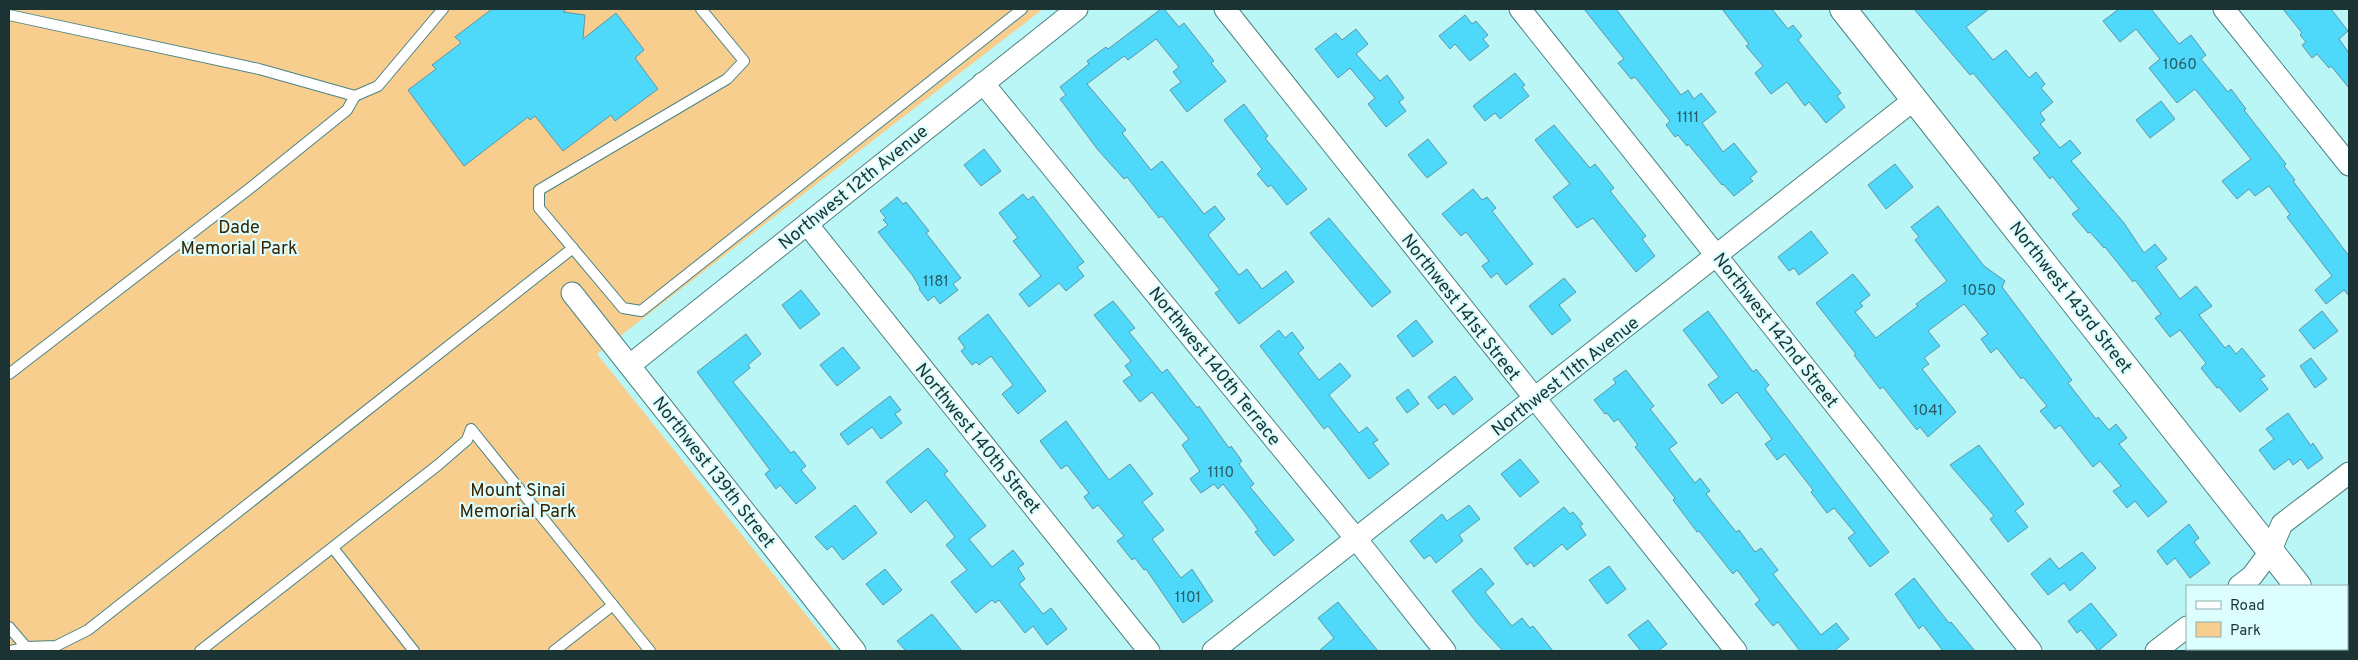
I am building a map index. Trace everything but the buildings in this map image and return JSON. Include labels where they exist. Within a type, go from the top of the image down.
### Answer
[{"type":"street","name":"Northwest 12th Avenue","points":[[630,365],[1077,9]]},
{"type":"street","name":"Northwest 141st Street","points":[[1225,9],[1736,651]]},
{"type":"street","name":"Northwest 142nd Street","points":[[1520,9],[2031,651]]},
{"type":"street","name":"Northwest 143rd Street","points":[[1843,9],[2297,585]]},
{"type":"street","points":[[2224,9],[2349,165]]},
{"type":"street","name":"Northwest 140th Terrace","points":[[983,83],[1357,540],[1445,651]]},
{"type":"street","name":"Northwest 11th Avenue","points":[[1213,651],[1357,540],[1915,99]]},
{"type":"street","name":"Northwest 140th Street","points":[[806,224],[1149,651]]},
{"type":"street","name":"Northwest 139th Street","points":[[572,293],[855,651]]},
{"type":"street","points":[[2240,585],[2252,576],[2270,552],[2282,524],[2349,473]]},
{"type":"street","points":[[2156,651],[2186,628]]},
{"type":"lane","points":[[9,374],[249,189],[347,110],[355,96],[378,86],[443,9]]},
{"type":"lane","points":[[701,9],[744,61],[728,79],[539,190],[539,208],[623,308],[640,311],[1022,9]]},
{"type":"lane","points":[[9,16],[259,69],[355,96]]},
{"type":"lane","points":[[10,651],[26,647],[56,646],[88,630],[573,248]]},
{"type":"lane","points":[[200,651],[333,548],[467,440],[471,429],[650,651]]},
{"type":"lane","points":[[333,548],[414,651]]},
{"type":"lane","points":[[554,651],[612,605]]},
{"type":"lane","points":[[9,627],[26,647]]},
{"type":"green space","name":"Dade Memorial Park","points":[[9,9],[1043,9],[597,354],[835,651],[9,651]]},
{"type":"park label","name":"Mount Sinai Memorial Park","points":[[518,500]]}]
